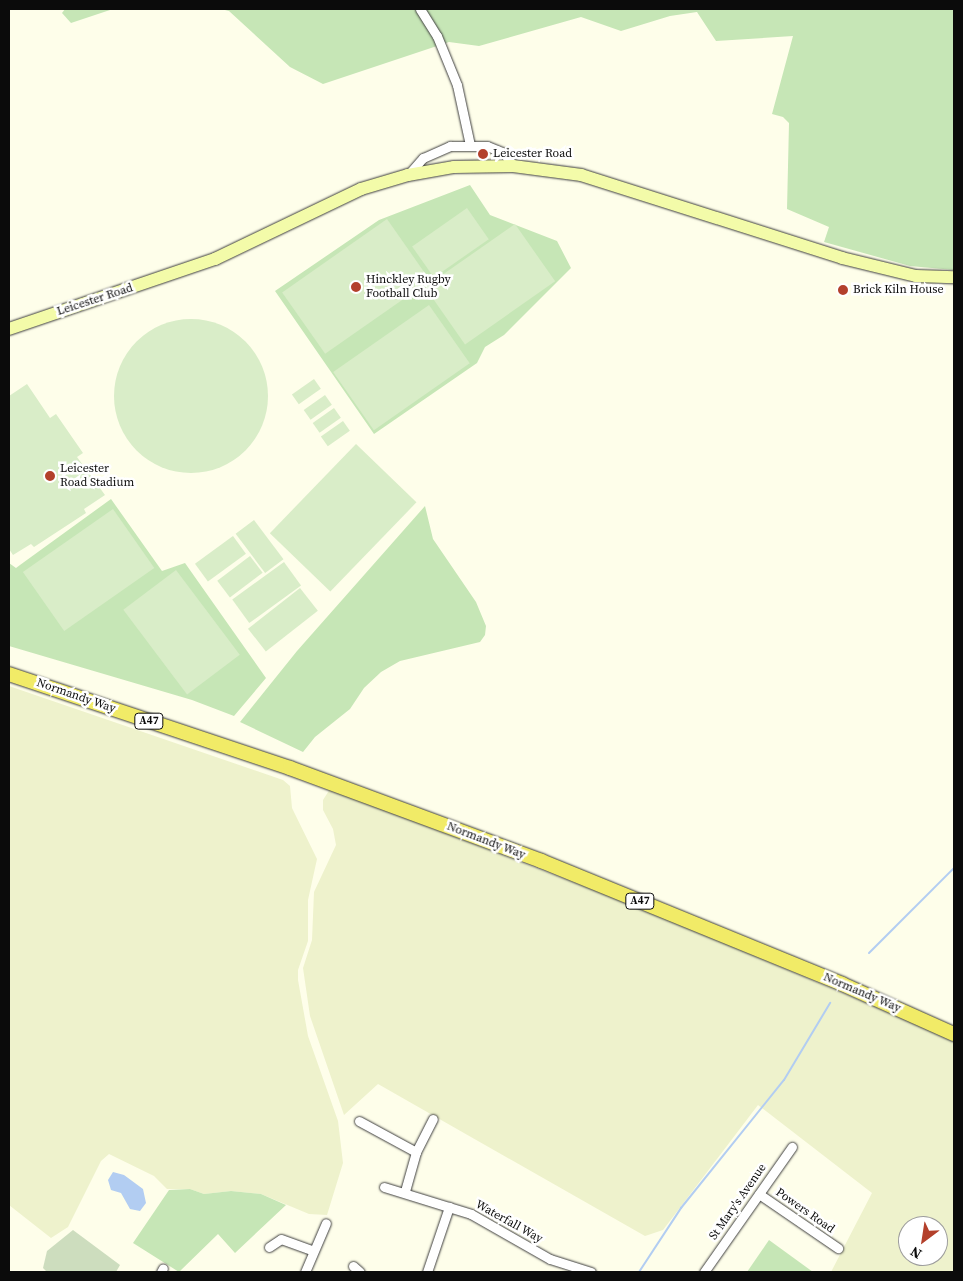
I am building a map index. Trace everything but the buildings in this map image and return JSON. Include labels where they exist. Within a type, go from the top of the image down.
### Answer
[{"type":"main road","name":"Leicester Road","points":[[9,329],[215,259],[361,189],[408,174],[454,167],[513,166],[581,175],[892,272],[954,277]]},
{"type":"main road","name":"Normandy Way","points":[[9,674],[290,768],[540,861],[833,980],[954,1034]]},
{"type":"street","points":[[420,9],[436,36],[457,85],[470,145]]},
{"type":"street","points":[[408,174],[423,158],[450,146],[487,146],[504,153],[513,166]]},
{"type":"street","points":[[405,1192],[416,1152],[434,1120]]},
{"type":"street","points":[[359,1121],[416,1152]]},
{"type":"street","name":"St Mary's Avenue","points":[[704,1272],[792,1147]]},
{"type":"street","name":"Waterfall Way","points":[[384,1187],[405,1192],[477,1217],[550,1259],[591,1272]]},
{"type":"street","name":"Powers Road","points":[[759,1194],[838,1248]]},
{"type":"street","points":[[427,1272],[449,1207]]},
{"type":"street","points":[[304,1272],[312,1250],[326,1223]]},
{"type":"street","points":[[269,1247],[280,1239],[312,1250]]},
{"type":"green space","points":[[65,9],[113,9],[71,23],[62,13]]},
{"type":"green space","points":[[221,9],[954,9],[954,270],[910,266],[824,242],[829,227],[787,209],[789,123],[783,117],[772,114],[793,36],[716,41],[697,12],[670,16],[621,31],[581,17],[479,46],[449,42],[323,84],[290,67],[229,11]]},
{"type":"green space","points":[[470,185],[490,215],[557,241],[571,268],[504,335],[485,347],[477,363],[374,434],[275,291],[379,220]]},
{"type":"green space","points":[[467,208],[489,239],[434,278],[412,246]]},
{"type":"green space","name":"Hinckley Rugby Football Club","points":[[387,219],[430,280],[325,354],[282,292]]},
{"type":"green space","points":[[515,224],[555,281],[465,344],[425,287]]},
{"type":"green space","points":[[429,305],[470,363],[374,430],[333,372]]},
{"type":"green space","points":[[191,319],[220,325],[234,332],[245,342],[255,353],[262,367],[268,396],[262,425],[255,439],[245,450],[234,460],[220,467],[191,473],[162,467],[148,460],[137,450],[127,439],[120,425],[114,396],[120,367],[127,353],[137,342],[148,332],[162,325]]},
{"type":"green space","points":[[314,379],[321,389],[299,404],[292,394]]},
{"type":"green space","name":"Leicester Road Stadium","points":[[27,384],[50,418],[56,414],[83,453],[77,457],[105,495],[84,509],[86,513],[34,547],[31,544],[13,555],[9,549],[9,396]]},
{"type":"green space","points":[[325,395],[332,405],[311,420],[304,410]]},
{"type":"green space","points":[[334,408],[341,418],[320,433],[313,423]]},
{"type":"green space","points":[[343,421],[350,431],[328,446],[321,436]]},
{"type":"green space","points":[[356,444],[416,502],[330,592],[270,533]]},
{"type":"green space","points":[[111,499],[162,571],[185,563],[266,678],[234,716],[192,700],[9,646],[9,563],[16,568]]},
{"type":"green space","points":[[425,506],[433,539],[476,602],[486,626],[485,635],[480,642],[400,661],[381,672],[364,688],[350,709],[315,737],[303,752],[240,722],[297,651]]},
{"type":"green space","points":[[113,509],[154,568],[64,631],[23,572]]},
{"type":"green space","points":[[254,520],[283,559],[265,573],[236,534]]},
{"type":"green space","points":[[233,536],[246,554],[208,581],[195,564]]},
{"type":"green space","points":[[250,556],[263,573],[230,597],[217,581]]},
{"type":"green space","points":[[284,562],[301,585],[249,623],[232,600]]},
{"type":"green space","points":[[176,570],[240,655],[187,694],[123,610]]},
{"type":"green space","points":[[300,588],[318,611],[266,651],[248,629]]},
{"type":"green space","points":[[9,686],[283,780],[290,786],[292,808],[317,859],[308,900],[308,941],[298,970],[298,980],[308,1036],[338,1121],[343,1163],[327,1215],[309,1214],[261,1194],[231,1191],[204,1194],[190,1189],[167,1189],[154,1176],[109,1154],[101,1161],[68,1227],[51,1238],[9,1205]]},
{"type":"green space","points":[[330,789],[643,909],[954,1040],[954,1272],[831,1272],[872,1193],[758,1105],[663,1230],[645,1236],[378,1084],[344,1115],[310,1016],[303,968],[312,940],[314,892],[336,845],[333,829],[323,810],[323,800]]},
{"type":"green space","points":[[190,1189],[204,1194],[231,1191],[261,1194],[286,1205],[235,1253],[218,1234],[179,1272],[133,1243],[169,1190]]},
{"type":"green space","points":[[73,1230],[120,1265],[116,1272],[47,1272],[43,1268],[47,1251]]},
{"type":"green space","points":[[769,1240],[813,1272],[747,1272]]},
{"type":"water","points":[[113,1172],[124,1175],[143,1189],[146,1203],[140,1211],[130,1209],[121,1193],[111,1190],[108,1180]]},
{"type":"waterway","points":[[869,953],[954,868]]},
{"type":"waterway","points":[[639,1272],[681,1208],[784,1080],[830,1003]]},
{"type":"place","name":"Leicester Road","points":[[483,154]]},
{"type":"place","name":"Hinckley Rugby Football Club","points":[[356,287]]},
{"type":"place","name":"Brick Kiln House","points":[[843,290]]},
{"type":"place","name":"Leicester Road Stadium","points":[[50,476]]}]
